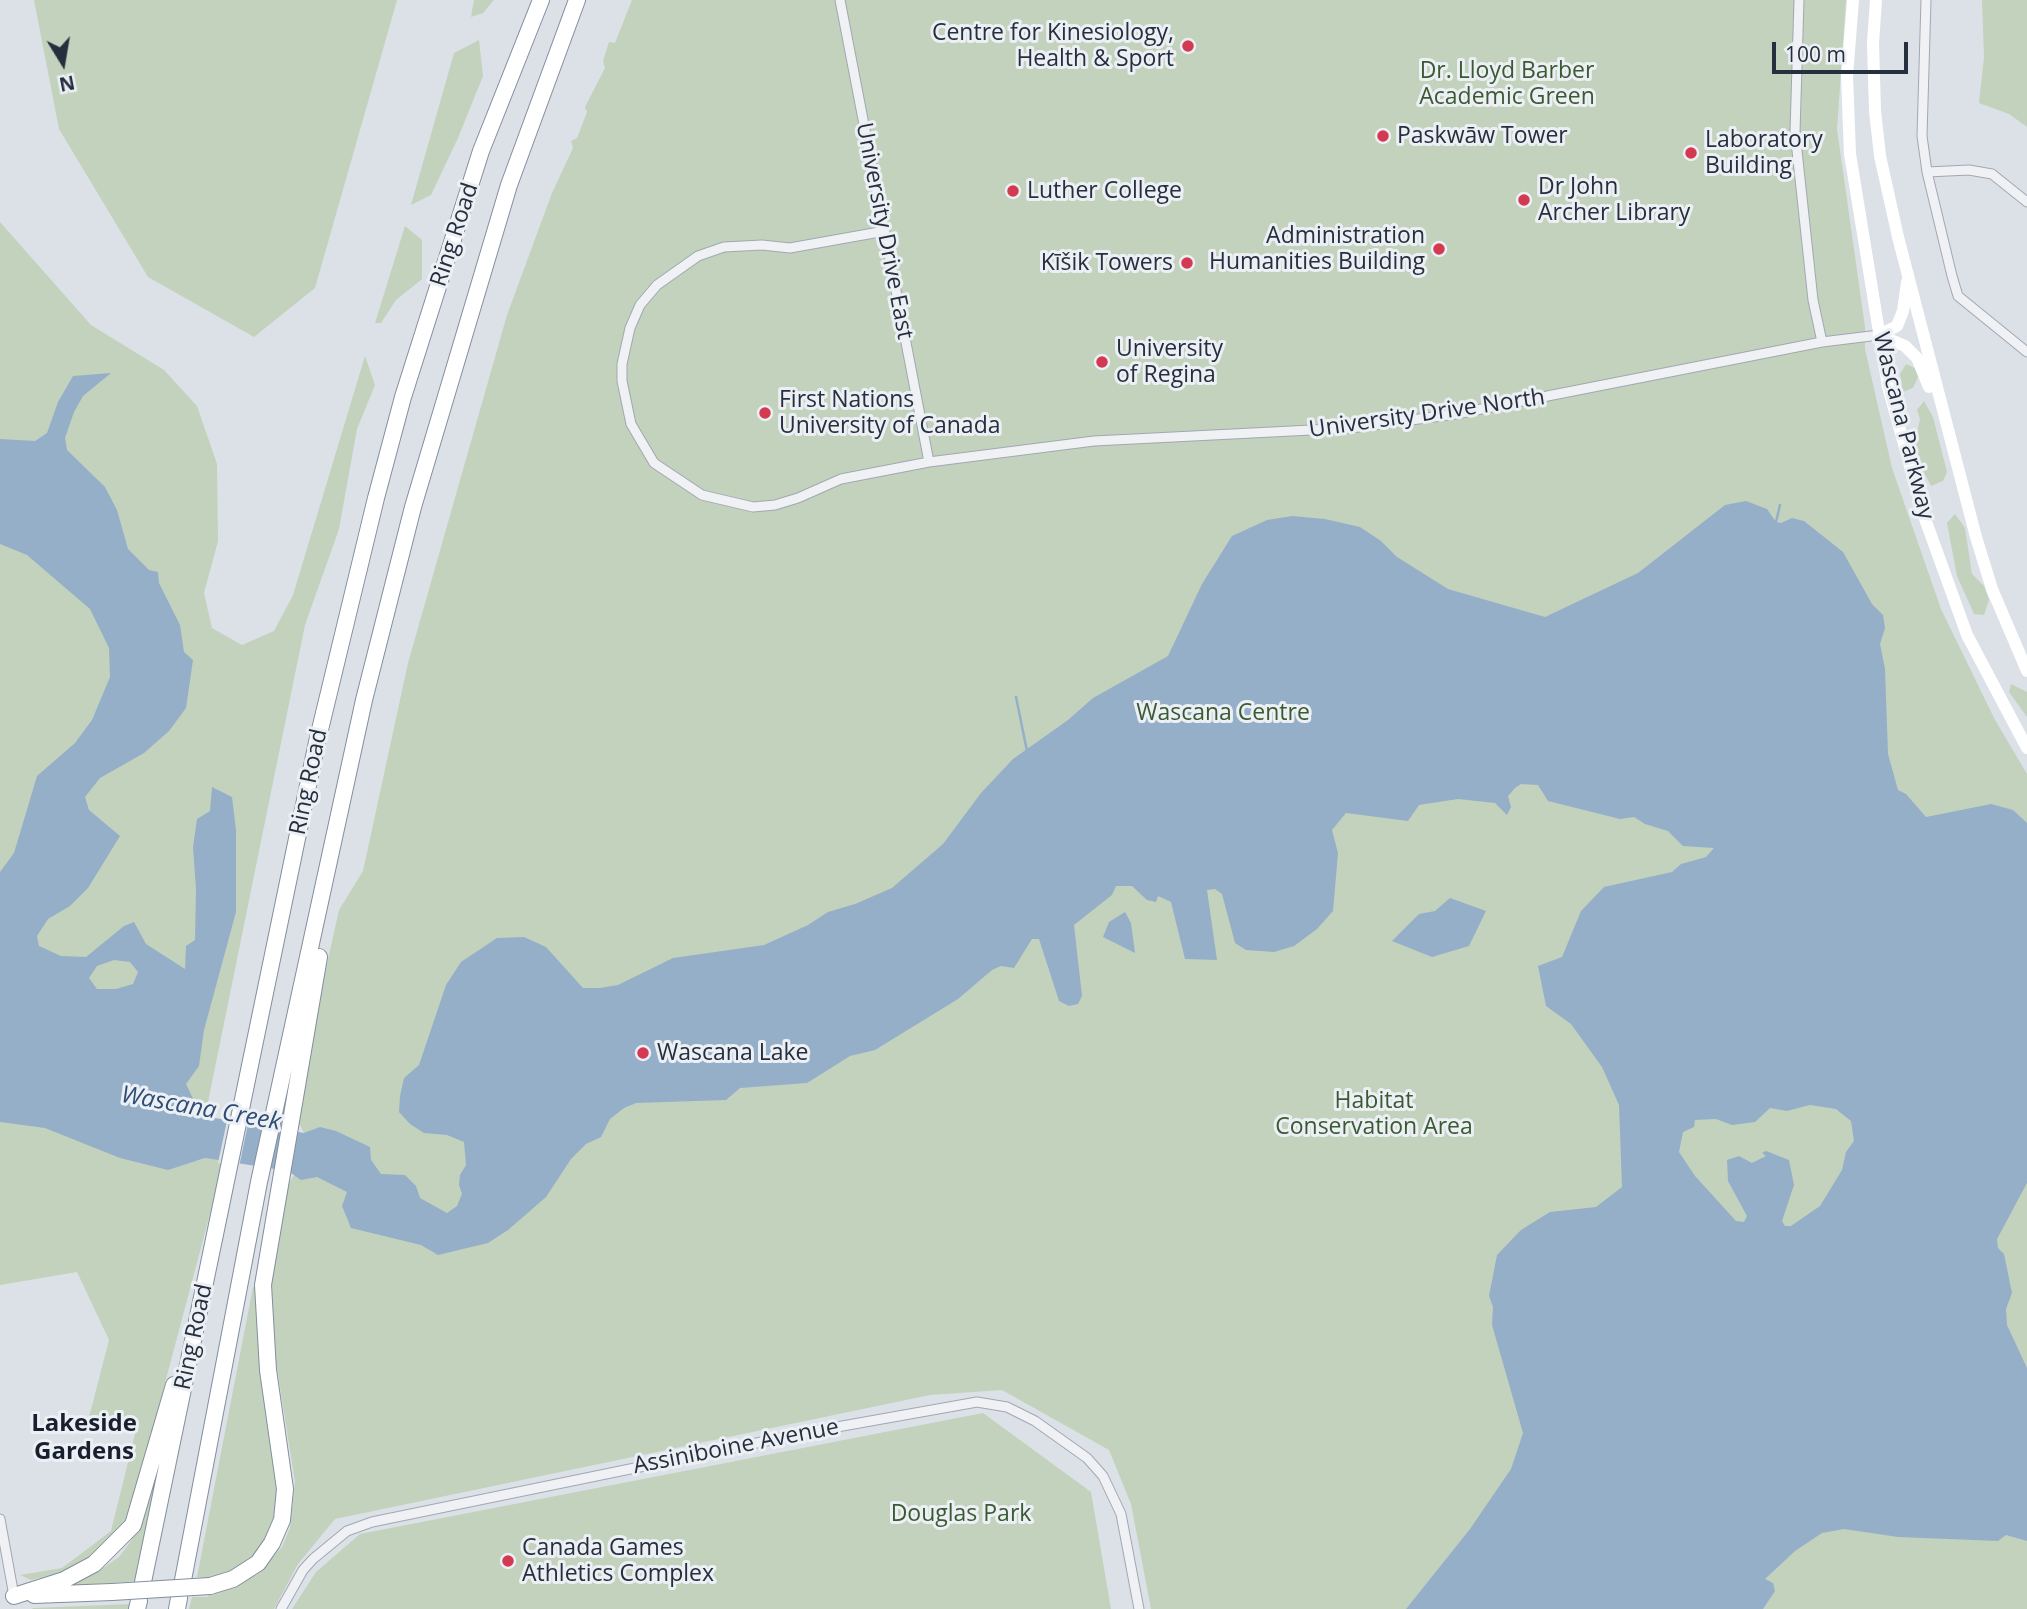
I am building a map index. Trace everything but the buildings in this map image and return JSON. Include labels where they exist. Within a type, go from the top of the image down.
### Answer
[{"type":"highway","name":"Ring Road","points":[[143,1582],[317,742],[379,485],[403,397],[481,151],[541,0]]},
{"type":"highway","name":"Ring Road","points":[[183,1580],[259,1182],[364,701],[413,507],[509,184],[577,0]]},
{"type":"highway","points":[[15,1596],[210,1586],[233,1579],[258,1563],[272,1543],[282,1520],[285,1489],[268,1370],[263,1305],[265,1258],[364,701]]},
{"type":"highway","points":[[15,1596],[64,1580],[94,1564],[133,1525],[209,1262]]},
{"type":"main road","name":"Wascana Parkway","points":[[1853,0],[1847,76],[1850,154],[1878,335],[1907,458],[1941,566],[1982,666],[2027,748]]},
{"type":"main road","name":"Wascana Parkway","points":[[1876,0],[1872,43],[1880,156],[1949,440],[1992,589],[2027,671]]},
{"type":"main road","points":[[1878,335],[1896,326],[1903,311],[1908,275]]},
{"type":"main road","points":[[1878,335],[1905,346],[1917,358],[1949,440]]},
{"type":"street","name":"University Drive East","points":[[839,0],[929,462]]},
{"type":"street","points":[[1799,0],[1795,132],[1813,300],[1822,342]]},
{"type":"street","points":[[1926,0],[1922,136],[1927,172],[1958,296],[2027,352]]},
{"type":"street","points":[[1927,172],[1969,170],[1992,174],[2027,202]]},
{"type":"street","name":"University Drive North","points":[[885,231],[790,248],[762,244],[724,247],[698,257],[673,272],[640,306],[630,328],[622,364],[626,407],[641,446],[654,463],[678,482],[702,495],[753,507],[798,498],[841,479],[929,462],[1094,441],[1351,428],[1456,414],[1822,342],[1878,335]]},
{"type":"street","name":"Assiniboine Avenue","points":[[281,1609],[303,1570],[313,1559],[347,1531],[372,1522],[820,1430],[977,1402],[1007,1407],[1035,1421],[1087,1458],[1103,1476],[1117,1500],[1139,1609]]},
{"type":"street","points":[[0,1519],[15,1596]]},
{"type":"green space","points":[[34,0],[397,0],[315,288],[254,337],[148,277],[59,129]]},
{"type":"green space","points":[[474,0],[494,0],[483,13],[471,17]]},
{"type":"green space","name":"Wascana Centre","points":[[632,0],[1846,0],[1837,129],[1865,327],[1865,349],[1892,468],[1941,609],[1994,718],[2027,774],[2027,1609],[1151,1609],[1131,1504],[1109,1450],[1002,1390],[930,1395],[335,1519],[298,1564],[274,1609],[189,1609],[192,1597],[208,1597],[209,1592],[234,1586],[258,1574],[282,1547],[290,1528],[295,1482],[276,1362],[269,1290],[284,1182],[289,1183],[294,1175],[304,1133],[300,1125],[294,1124],[339,910],[363,871],[408,663],[507,315],[552,193],[573,148],[571,141],[577,138],[587,112],[585,107],[605,68],[603,61],[609,42],[615,43]]},
{"type":"green space","points":[[1982,0],[2027,0],[2027,127],[2009,114],[1979,103],[1984,57]]},
{"type":"green space","points":[[479,40],[483,76],[458,138],[431,195],[411,205],[454,53]]},
{"type":"green space","points":[[0,222],[91,325],[164,370],[197,406],[217,464],[218,541],[204,593],[212,628],[242,645],[274,631],[293,595],[365,356],[375,385],[357,429],[339,529],[305,625],[196,1161],[205,1158],[224,1161],[148,1447],[127,1519],[115,1540],[95,1558],[69,1571],[31,1580],[20,1575],[62,1568],[111,1531],[136,1430],[88,1421],[109,1340],[77,1272],[0,1285]]},
{"type":"green space","points":[[405,226],[422,240],[422,279],[396,300],[381,323],[375,323]]},
{"type":"green space","points":[[1906,364],[1915,368],[1919,375],[1913,388],[1903,392],[1900,374]]},
{"type":"green space","points":[[1924,401],[1933,417],[1947,472],[1943,481],[1931,486],[1913,452],[1920,419],[1917,410]]},
{"type":"green space","points":[[1955,514],[1965,528],[1972,574],[1984,586],[1989,600],[1984,615],[1974,614],[1957,576],[1947,523]]},
{"type":"green space","points":[[2011,684],[2027,692],[2027,717],[2009,692]]},
{"type":"green space","points":[[253,1287],[261,1289],[281,1498],[268,1543],[241,1569],[214,1578],[197,1577]]},
{"type":"green space","points":[[171,1409],[137,1581],[60,1587],[100,1570],[119,1557],[131,1541],[141,1518]]},
{"type":"green space","name":"Douglas Park","points":[[983,1413],[1091,1492],[1111,1609],[292,1609],[316,1572],[360,1534]]},
{"type":"green space","points":[[131,1604],[130,1609],[32,1609],[33,1608]]},
{"type":"water","name":"Wascana Lake","points":[[111,373],[83,396],[65,438],[67,450],[105,487],[117,510],[128,549],[149,570],[158,572],[159,583],[180,625],[184,652],[193,660],[186,708],[169,731],[144,753],[100,778],[85,797],[89,810],[120,836],[88,888],[70,906],[48,919],[37,936],[39,946],[61,956],[86,957],[124,926],[134,922],[146,944],[185,969],[186,946],[195,940],[193,847],[197,819],[210,811],[212,787],[232,797],[236,830],[236,912],[204,1030],[199,1066],[186,1084],[196,1105],[215,1118],[304,1133],[320,1127],[336,1131],[370,1147],[371,1160],[381,1174],[405,1175],[416,1186],[420,1198],[447,1213],[457,1206],[462,1194],[459,1185],[460,1175],[466,1165],[464,1142],[447,1135],[424,1133],[410,1124],[399,1112],[404,1078],[419,1065],[446,985],[461,962],[497,938],[524,937],[546,947],[583,988],[618,985],[673,958],[764,945],[808,925],[828,912],[892,888],[943,844],[981,793],[1013,759],[1068,720],[1093,698],[1168,656],[1202,584],[1232,536],[1267,520],[1292,516],[1325,519],[1360,527],[1381,541],[1397,557],[1448,589],[1545,617],[1638,573],[1725,505],[1746,501],[1767,509],[1776,522],[1781,523],[1792,518],[1804,521],[1843,552],[1872,604],[1883,615],[1885,628],[1880,644],[1885,669],[1888,754],[1898,790],[1906,794],[1926,817],[1991,804],[2013,810],[2027,823],[2027,1183],[1997,1239],[1998,1248],[2004,1254],[2012,1293],[2006,1309],[2007,1325],[2027,1368],[2027,1541],[2006,1535],[1998,1541],[1898,1537],[1844,1529],[1822,1533],[1795,1551],[1765,1579],[1773,1583],[1775,1591],[1763,1609],[1406,1609],[1470,1529],[1511,1469],[1523,1433],[1492,1325],[1493,1307],[1489,1296],[1497,1255],[1521,1230],[1550,1212],[1596,1207],[1622,1187],[1619,1105],[1602,1067],[1571,1024],[1546,1006],[1538,966],[1562,957],[1581,911],[1604,887],[1672,872],[1681,864],[1706,857],[1714,848],[1683,846],[1668,831],[1645,824],[1634,817],[1620,819],[1548,801],[1538,785],[1521,784],[1515,788],[1508,796],[1511,807],[1507,815],[1495,803],[1458,799],[1419,805],[1408,821],[1346,813],[1332,830],[1338,853],[1333,911],[1317,929],[1294,946],[1274,952],[1246,950],[1235,943],[1222,894],[1215,889],[1207,890],[1217,960],[1185,959],[1171,902],[1158,896],[1156,902],[1147,900],[1132,886],[1116,886],[1112,895],[1074,925],[1082,996],[1078,1004],[1069,1006],[1059,1001],[1039,939],[1032,939],[1014,968],[1001,966],[992,970],[958,999],[875,1050],[850,1056],[807,1083],[740,1088],[726,1100],[636,1103],[624,1108],[610,1119],[601,1137],[586,1144],[571,1159],[546,1197],[508,1230],[488,1243],[438,1255],[421,1245],[351,1228],[342,1206],[347,1192],[317,1177],[301,1180],[288,1171],[205,1158],[168,1170],[120,1158],[45,1128],[0,1122],[0,872],[14,853],[37,776],[75,743],[92,720],[110,677],[109,648],[90,609],[27,555],[0,544],[0,439],[35,441],[47,433],[58,402],[73,376]],"holes":[[[114,960],[130,962],[138,972],[133,984],[116,989],[97,989],[89,978],[97,966]],[[1810,1105],[1836,1109],[1851,1121],[1854,1141],[1846,1152],[1842,1170],[1820,1206],[1791,1226],[1785,1226],[1782,1221],[1794,1185],[1789,1160],[1766,1151],[1762,1153],[1766,1156],[1752,1163],[1739,1156],[1727,1160],[1728,1181],[1747,1216],[1744,1222],[1736,1221],[1695,1176],[1679,1152],[1683,1132],[1694,1127],[1695,1120],[1716,1119],[1732,1125],[1755,1122],[1770,1108],[1787,1111]]]},
{"type":"water","points":[[1450,898],[1486,911],[1469,946],[1432,957],[1392,941],[1419,914],[1435,911]]},
{"type":"water","points":[[1125,912],[1131,923],[1135,953],[1103,937],[1109,922]]},
{"type":"pier","points":[[228,1116],[249,1119],[239,1167],[218,1163]]},
{"type":"waterway","points":[[1776,522],[1780,505]]},
{"type":"waterway","points":[[1016,697],[1027,751]]},
{"type":"place","name":"Centre for Kinesiology, Health & Sport","points":[[1188,46]]},
{"type":"place","name":"Paskwāw Tower","points":[[1383,136]]},
{"type":"place","name":"Laboratory Building","points":[[1691,153]]},
{"type":"place","name":"Luther College","points":[[1013,191]]},
{"type":"place","name":"Dr John Archer Library","points":[[1524,200]]},
{"type":"place","name":"Administration Humanities Building","points":[[1439,249]]},
{"type":"place","name":"Kīšik Towers","points":[[1187,263]]},
{"type":"place","name":"University of Regina","points":[[1102,362]]},
{"type":"place","name":"First Nations University of Canada","points":[[765,413]]},
{"type":"place","name":"Wascana Lake","points":[[643,1053]]},
{"type":"place","name":"Canada Games Athletics Complex","points":[[508,1561]]},
{"type":"district","name":"Lakeside Gardens","points":[[84,1438]]},
{"type":"park label","name":"Dr. Lloyd Barber Academic Green","points":[[1507,84]]},
{"type":"park label","name":"Habitat Conservation Area","points":[[1374,1114]]},
{"type":"water label","name":"Wascana Creek","points":[[201,1109]]}]
